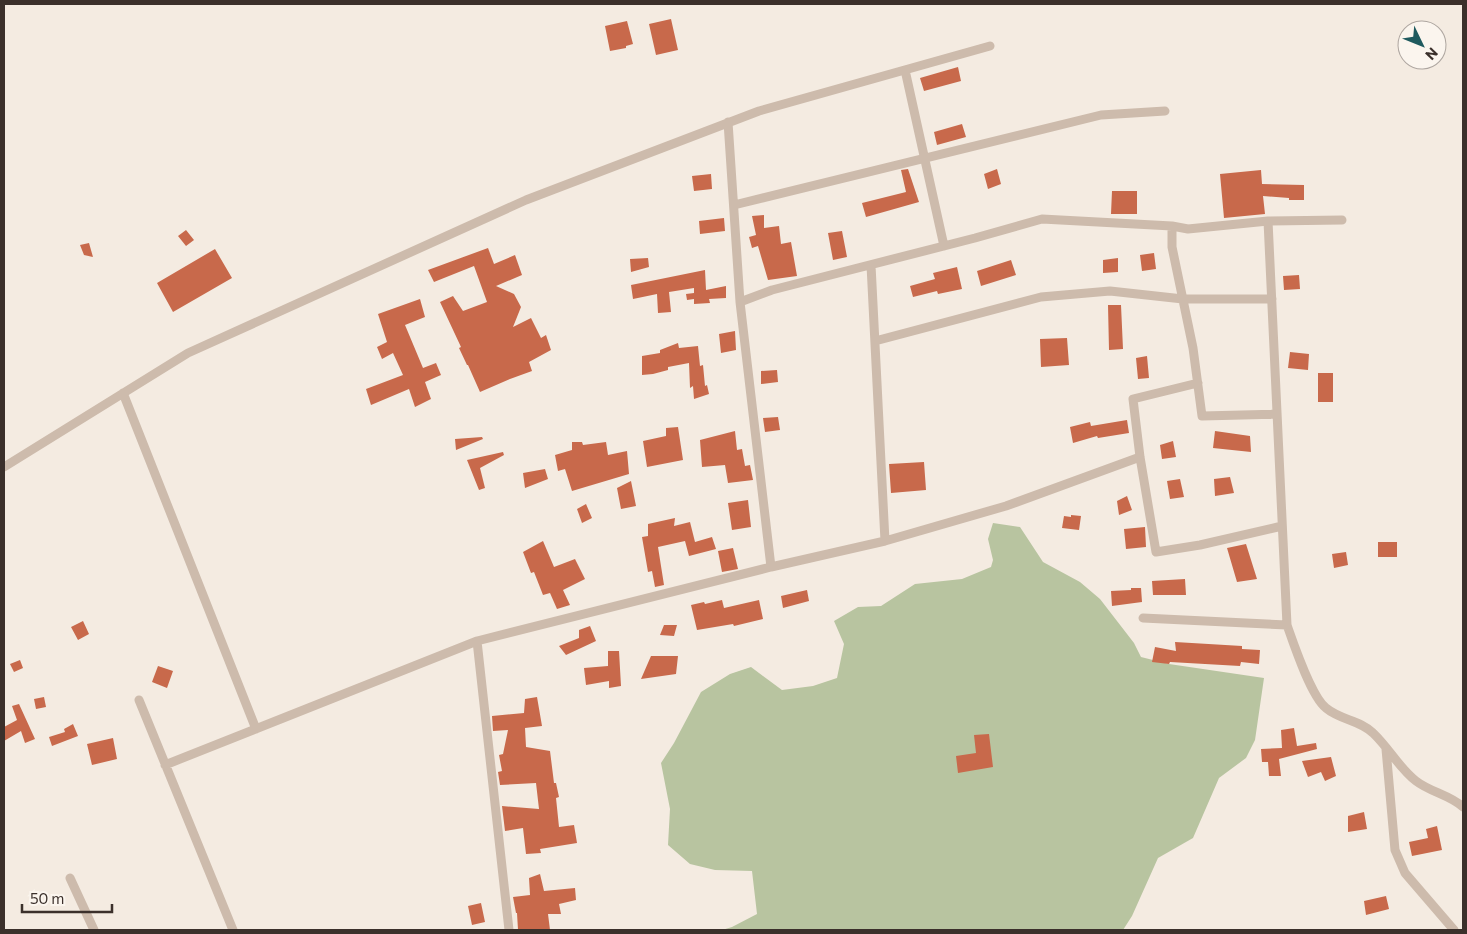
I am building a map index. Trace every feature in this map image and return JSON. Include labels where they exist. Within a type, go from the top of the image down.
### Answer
[{"type":"street","points":[[4,467],[188,353],[526,200],[759,110],[990,46]]},
{"type":"street","points":[[905,70],[944,246]]},
{"type":"street","points":[[734,205],[1101,115],[1165,111]]},
{"type":"street","points":[[728,122],[740,302],[771,567]]},
{"type":"street","points":[[740,302],[772,290],[1042,219],[1172,226],[1188,229],[1268,221],[1342,220]]},
{"type":"street","points":[[1268,221],[1287,625],[1306,676],[1325,708],[1334,714],[1360,724],[1373,733],[1405,772],[1418,783],[1463,807]]},
{"type":"street","points":[[1172,226],[1172,247],[1193,348],[1202,416],[1277,414]]},
{"type":"street","points":[[871,265],[885,541]]},
{"type":"street","points":[[874,341],[1041,297],[1110,291],[1183,299],[1272,299]]},
{"type":"street","points":[[1198,383],[1133,400],[1156,552],[1200,545],[1282,526]]},
{"type":"street","points":[[123,394],[256,729]]},
{"type":"street","points":[[165,765],[477,641],[771,567],[885,541],[1006,506],[1140,456]]},
{"type":"street","points":[[1143,618],[1287,625]]},
{"type":"street","points":[[477,641],[509,930]]},
{"type":"street","points":[[139,700],[233,930]]},
{"type":"street","points":[[1386,747],[1395,850],[1405,873],[1454,930]]},
{"type":"street","points":[[1446,797],[1463,798]]},
{"type":"street","points":[[70,878],[94,930]]},
{"type":"green space","points":[[993,523],[1020,527],[1043,562],[1080,582],[1100,599],[1134,643],[1141,657],[1169,664],[1264,678],[1255,740],[1246,758],[1219,778],[1193,838],[1158,858],[1132,916],[1123,930],[722,930],[757,914],[752,871],[715,870],[690,864],[668,845],[670,809],[661,763],[674,743],[701,692],[730,674],[751,667],[782,690],[813,686],[837,678],[844,644],[834,621],[858,607],[881,606],[915,584],[962,579],[991,567],[993,560],[988,539]]},
{"type":"building","points":[[671,19],[678,50],[656,55],[649,24]]},
{"type":"building","points":[[627,21],[633,44],[626,46],[626,48],[610,51],[605,26]]},
{"type":"building","points":[[958,67],[961,81],[924,91],[920,78]]},
{"type":"building","points":[[962,124],[966,137],[937,145],[934,132]]},
{"type":"building","points":[[908,169],[919,202],[866,217],[862,203],[906,192],[901,170]]},
{"type":"building","points":[[997,169],[1001,184],[988,189],[984,174]]},
{"type":"building","points":[[1261,170],[1262,184],[1304,185],[1304,200],[1263,196],[1265,214],[1224,218],[1220,174]]},
{"type":"building","points":[[711,174],[712,189],[694,191],[692,176]]},
{"type":"building","points":[[1112,191],[1137,191],[1137,214],[1111,214]]},
{"type":"building","points":[[764,215],[764,228],[779,226],[781,244],[791,242],[797,276],[768,280],[758,246],[752,248],[749,237],[756,235],[752,216]]},
{"type":"building","points":[[724,218],[725,231],[700,234],[699,221]]},
{"type":"building","points":[[186,230],[194,240],[186,246],[178,236]]},
{"type":"building","points":[[842,231],[847,257],[833,260],[828,233]]},
{"type":"building","points":[[89,243],[93,257],[84,255],[80,245]]},
{"type":"building","points":[[488,248],[494,264],[515,255],[522,275],[496,286],[514,294],[521,307],[513,327],[531,318],[541,338],[546,335],[551,350],[529,362],[532,371],[480,392],[440,302],[453,296],[463,311],[487,302],[474,266],[434,282],[428,270]]},
{"type":"building","points":[[215,249],[232,278],[173,312],[157,283]]},
{"type":"building","points":[[1154,253],[1156,269],[1142,271],[1140,255]]},
{"type":"building","points":[[648,258],[649,267],[631,272],[630,259]]},
{"type":"building","points":[[1118,258],[1118,272],[1103,273],[1103,260]]},
{"type":"building","points":[[1011,260],[1016,275],[981,286],[977,271]]},
{"type":"building","points":[[957,267],[962,289],[938,294],[937,291],[913,297],[910,286],[935,279],[933,273]]},
{"type":"building","points":[[705,270],[706,290],[726,286],[726,298],[709,299],[710,303],[694,304],[694,299],[687,300],[686,294],[694,293],[694,288],[669,292],[671,312],[658,313],[657,294],[633,299],[631,285]]},
{"type":"building","points":[[1299,275],[1300,289],[1284,290],[1283,276]]},
{"type":"building","points":[[420,299],[425,317],[405,325],[423,368],[436,363],[441,375],[425,382],[431,399],[415,407],[409,389],[371,405],[366,389],[403,375],[393,353],[382,359],[377,347],[387,342],[378,314]]},
{"type":"building","points":[[1108,305],[1121,305],[1123,349],[1109,350]]},
{"type":"building","points":[[735,331],[736,350],[721,353],[719,334]]},
{"type":"building","points":[[1067,338],[1069,365],[1041,367],[1040,339]]},
{"type":"building","points":[[678,343],[679,348],[698,346],[700,366],[703,365],[705,386],[707,385],[709,394],[694,399],[693,386],[690,388],[689,363],[668,367],[668,370],[653,374],[642,375],[642,356],[660,353],[660,350]]},
{"type":"building","points":[[1290,352],[1309,354],[1308,370],[1288,368]]},
{"type":"building","points":[[1147,356],[1149,378],[1138,379],[1136,358]]},
{"type":"building","points":[[777,370],[778,382],[761,384],[761,371]]},
{"type":"building","points":[[1318,373],[1333,373],[1333,402],[1318,402]]},
{"type":"building","points":[[778,417],[780,430],[765,432],[763,418]]},
{"type":"building","points":[[1127,420],[1129,433],[1098,438],[1097,436],[1073,443],[1070,427],[1090,422],[1091,426]]},
{"type":"building","points":[[678,427],[683,460],[647,467],[643,441],[666,436],[666,428]]},
{"type":"building","points":[[735,431],[737,450],[742,449],[745,466],[750,465],[753,480],[728,483],[725,465],[702,467],[700,440]]},
{"type":"building","points":[[1215,431],[1250,436],[1251,452],[1213,448]]},
{"type":"building","points":[[482,437],[483,439],[456,450],[455,439]]},
{"type":"building","points":[[1173,441],[1176,457],[1162,459],[1160,445]]},
{"type":"building","points":[[572,442],[582,442],[583,445],[606,442],[608,455],[627,451],[629,474],[572,491],[565,469],[558,471],[555,455],[572,450]]},
{"type":"building","points":[[503,452],[504,455],[480,468],[485,488],[479,490],[467,460]]},
{"type":"building","points":[[924,462],[926,490],[891,493],[889,464]]},
{"type":"building","points":[[545,469],[548,479],[525,488],[523,473]]},
{"type":"building","points":[[1230,477],[1234,493],[1215,496],[1214,479]]},
{"type":"building","points":[[1180,479],[1184,497],[1170,499],[1167,481]]},
{"type":"building","points":[[631,481],[636,506],[621,509],[617,488]]},
{"type":"building","points":[[1127,496],[1132,510],[1119,515],[1117,501]]},
{"type":"building","points":[[748,500],[751,527],[732,530],[728,503]]},
{"type":"building","points":[[586,504],[592,518],[582,523],[577,509]]},
{"type":"building","points":[[1071,515],[1081,516],[1079,530],[1062,528],[1064,516],[1071,517]]},
{"type":"building","points":[[675,518],[674,526],[690,522],[695,542],[712,537],[716,549],[689,556],[685,541],[658,547],[664,585],[655,587],[652,571],[648,572],[642,537],[648,536],[648,524]]},
{"type":"building","points":[[1145,527],[1146,547],[1126,549],[1124,529]]},
{"type":"building","points":[[543,541],[554,567],[575,559],[585,579],[563,590],[570,605],[557,609],[550,593],[543,595],[534,572],[531,573],[523,552]]},
{"type":"building","points":[[1378,542],[1397,542],[1397,557],[1378,557]]},
{"type":"building","points":[[1246,544],[1257,579],[1237,582],[1227,548]]},
{"type":"building","points":[[733,548],[738,569],[722,572],[718,551]]},
{"type":"building","points":[[1346,552],[1348,565],[1334,568],[1332,554]]},
{"type":"building","points":[[1185,579],[1186,595],[1153,595],[1152,581]]},
{"type":"building","points":[[1131,588],[1141,588],[1142,602],[1112,606],[1111,591],[1131,590]]},
{"type":"building","points":[[807,590],[809,601],[783,608],[781,596]]},
{"type":"building","points":[[722,600],[724,608],[759,600],[763,619],[734,626],[733,624],[697,630],[691,605]]},
{"type":"building","points":[[83,621],[89,634],[78,640],[71,627]]},
{"type":"building","points":[[664,625],[677,625],[674,636],[660,635]]},
{"type":"building","points":[[590,626],[596,641],[566,655],[559,646],[579,638],[579,630]]},
{"type":"building","points":[[1175,642],[1242,646],[1242,649],[1260,650],[1259,664],[1241,662],[1240,666],[1152,662],[1155,647],[1176,651]]},
{"type":"building","points":[[608,651],[619,651],[621,686],[609,688],[609,681],[586,685],[584,668],[608,666]]},
{"type":"building","points":[[651,656],[678,656],[676,674],[641,679]]},
{"type":"building","points":[[20,660],[23,668],[14,672],[10,664]]},
{"type":"building","points":[[158,666],[173,671],[167,688],[152,682]]},
{"type":"building","points":[[44,697],[46,707],[36,709],[34,699]]},
{"type":"building","points":[[537,697],[542,726],[525,728],[526,747],[550,751],[554,783],[556,783],[559,797],[556,798],[559,827],[574,825],[577,843],[540,849],[541,853],[526,854],[523,828],[505,831],[502,806],[539,809],[536,783],[500,785],[498,772],[502,771],[499,755],[503,754],[508,730],[493,731],[492,716],[524,713],[525,699]]},
{"type":"building","points":[[19,704],[35,739],[25,743],[21,731],[4,741],[4,727],[17,720],[12,706]]},
{"type":"building","points":[[73,724],[78,736],[52,746],[49,737],[65,732],[64,729]]},
{"type":"building","points":[[1294,728],[1297,746],[1316,743],[1317,749],[1279,759],[1281,776],[1269,776],[1268,762],[1262,762],[1261,749],[1282,748],[1281,730]]},
{"type":"building","points":[[989,734],[993,767],[958,773],[956,756],[976,753],[974,735]]},
{"type":"building","points":[[113,738],[117,759],[92,765],[87,744]]},
{"type":"building","points":[[1331,757],[1336,776],[1325,781],[1321,772],[1308,777],[1302,761]]},
{"type":"building","points":[[1364,812],[1367,829],[1348,832],[1348,816]]},
{"type":"building","points":[[1437,826],[1442,850],[1412,856],[1409,842],[1428,838],[1426,829]]},
{"type":"building","points":[[540,874],[544,891],[575,888],[576,900],[559,904],[561,914],[548,914],[550,930],[518,930],[517,913],[513,897],[530,895],[529,878]]},
{"type":"building","points":[[1386,896],[1389,909],[1366,915],[1364,901]]},
{"type":"building","points":[[481,903],[485,922],[472,925],[468,906]]}]
